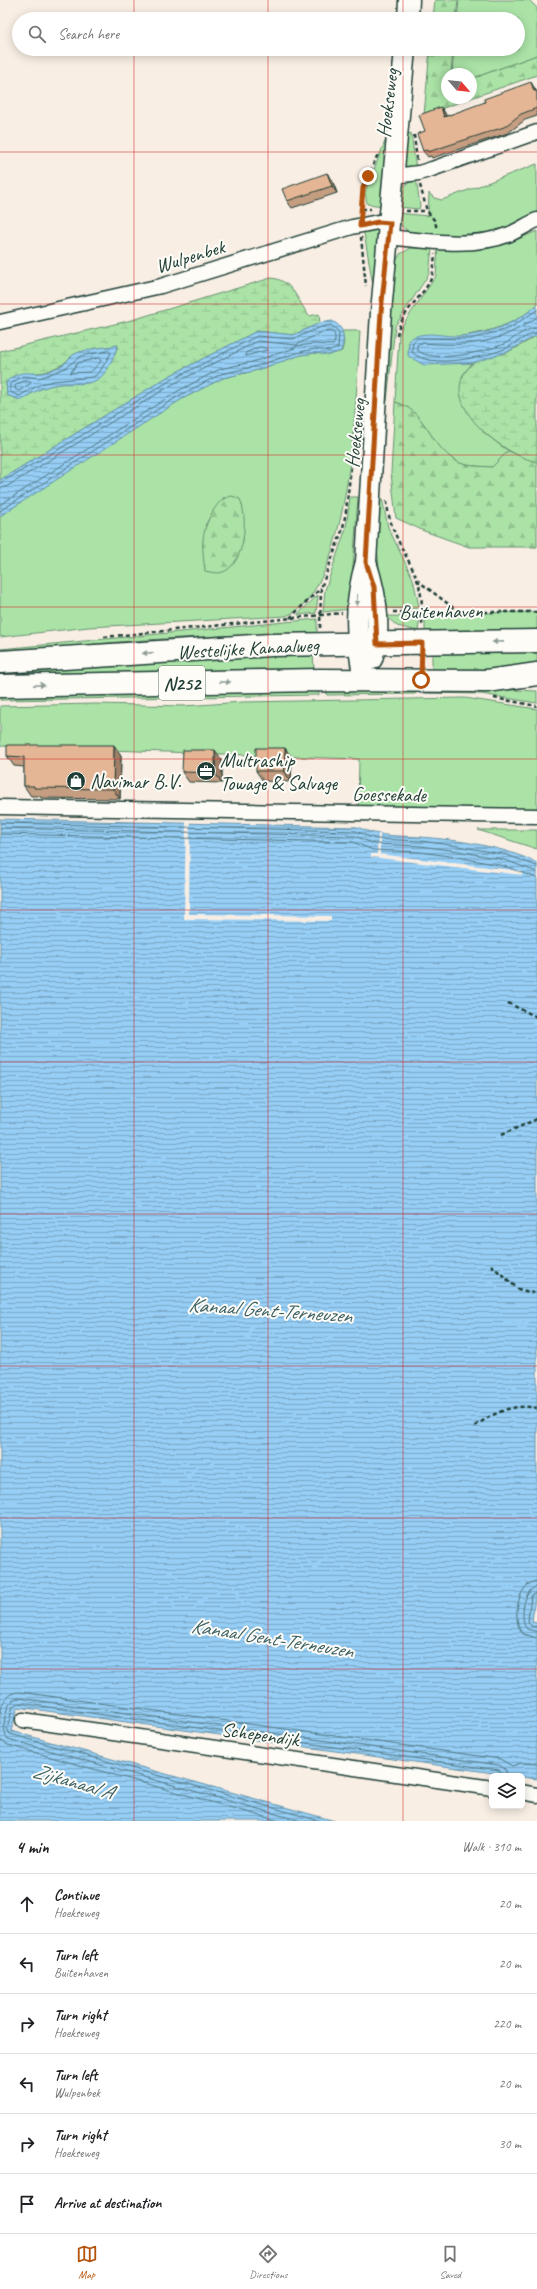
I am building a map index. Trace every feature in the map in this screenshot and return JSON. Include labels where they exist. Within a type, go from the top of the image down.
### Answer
[{"type":"main road","points":[[408,12],[409,0]]},
{"type":"main road","name":"Hoekseweg","points":[[367,644],[357,612],[358,588],[366,562],[381,312],[404,56]]},
{"type":"main road","name":"Hoekseweg","points":[[364,680],[367,644],[376,612],[374,587],[366,562]]},
{"type":"main road","name":"Buitenhaven","points":[[367,644],[537,641]]},
{"type":"main road","name":"Westelijke Kanaalweg","points":[[0,662],[271,645],[367,644]]},
{"type":"main road","name":"N252","points":[[364,680],[487,681],[537,674]]},
{"type":"main road","name":"Westelijke Kanaalweg","points":[[0,686],[364,680]]},
{"type":"main road","name":"N252","points":[[487,681],[506,685],[537,685]]},
{"type":"street","points":[[394,176],[419,173],[537,132]]},
{"type":"street","name":"Wulpenbek","points":[[0,322],[161,286],[352,227],[378,222],[389,230],[436,242],[454,243],[471,242],[509,234],[537,220]]},
{"type":"street","name":"Goessekade","points":[[0,807],[537,816]]},
{"type":"street","name":"Schependijk","points":[[23,1720],[489,1788]]},
{"type":"street","points":[[525,1793],[537,1795]]},
{"type":"path","name":"Hoekseweg","points":[[367,293],[360,226],[363,188],[380,150]]},
{"type":"path","points":[[396,342],[398,328],[410,307],[430,280],[436,242],[437,232],[435,221],[427,212],[419,173]]},
{"type":"path","name":"Hoekseweg","points":[[319,644],[321,588],[344,523],[358,407]]},
{"type":"path","points":[[387,494],[390,519],[405,558],[417,580],[422,611],[422,643]]},
{"type":"path","points":[[417,580],[456,610]]},
{"type":"path","name":"Westelijke Kanaalweg","points":[[289,618],[321,588]]},
{"type":"path","name":"Buitenhaven","points":[[376,612],[456,610],[537,612]]},
{"type":"path","points":[[320,615],[357,612]]},
{"type":"path","name":"Westelijke Kanaalweg","points":[[102,637],[320,615]]},
{"type":"path","points":[[508,1003],[537,1017]]},
{"type":"path","points":[[501,1135],[537,1119]]},
{"type":"path","points":[[491,1265],[518,1289],[537,1294]]},
{"type":"path","points":[[475,1426],[504,1409],[528,1406],[537,1408]]},
{"type":"green space","points":[[435,0],[458,0],[457,12],[434,12]]},
{"type":"green space","points":[[459,0],[529,0],[537,8],[537,55],[477,77],[477,68],[452,68],[453,56],[525,56],[525,12],[458,12]]},
{"type":"green space","points":[[537,55],[537,75],[477,96],[477,77]]},
{"type":"green space","points":[[429,56],[452,56],[451,68],[441,68],[441,104],[454,104],[424,115]]},
{"type":"green space","points":[[411,133],[416,169],[408,169],[403,162],[405,135]]},
{"type":"green space","points":[[388,134],[384,206],[367,204],[365,192]]},
{"type":"green space","points":[[537,164],[537,213],[509,227],[492,233],[473,237],[447,238],[422,236],[412,233],[403,228],[400,222],[397,213],[428,216],[429,193],[434,198],[442,200]]},
{"type":"green space","points":[[416,178],[420,206],[419,209],[398,207],[400,189]]},
{"type":"green space","points":[[363,227],[375,228],[382,234],[373,285]]},
{"type":"green space","points":[[537,231],[537,305],[523,316],[508,324],[493,329],[460,336],[409,340],[408,352],[454,363],[472,363],[462,376],[483,432],[508,451],[492,467],[473,466],[460,463],[447,455],[414,412],[395,402],[399,335],[402,326],[436,276],[438,248],[464,248],[500,244],[524,237]]},
{"type":"green space","points":[[411,248],[432,248],[429,274],[395,326],[387,401],[384,401],[394,265],[400,254]]},
{"type":"green space","points":[[271,278],[285,283],[290,287],[309,316],[319,314],[320,323],[293,335],[257,331],[169,376],[0,480],[0,351],[132,320]],"holes":[[[118,345],[107,370],[94,380],[45,387],[20,400],[7,395],[6,382],[16,375],[46,372],[63,364],[73,355],[80,352]]]},
{"type":"green space","points":[[342,331],[360,331],[356,398],[346,488],[337,532],[325,570],[308,599],[286,616],[89,627],[0,637],[0,516],[73,467],[182,399],[223,378],[254,371],[301,355],[315,353],[329,355],[342,351],[344,342]],"holes":[[[224,497],[241,523],[243,530],[242,546],[231,566],[205,525]]]},
{"type":"green space","points":[[537,335],[537,462],[507,449],[491,438],[477,425],[466,410],[460,395],[462,380],[474,362],[483,358],[508,352]]},
{"type":"green space","points":[[395,402],[414,412],[447,454],[460,463],[492,467],[508,451],[537,462],[537,547],[469,547],[424,531],[396,518],[391,473]]},
{"type":"green space","points":[[232,496],[240,499],[243,507],[244,528],[241,550],[231,567],[223,572],[216,573],[205,571],[203,540],[206,527],[213,511],[219,503]]},
{"type":"green space","points":[[350,497],[358,497],[350,609],[323,612],[325,590],[346,528]]},
{"type":"green space","points":[[382,498],[388,527],[413,579],[419,606],[417,609],[383,608],[377,547],[379,499]]},
{"type":"green space","points":[[318,595],[316,613],[298,615],[298,614]]},
{"type":"green space","points":[[532,612],[537,614],[537,633],[425,631],[425,614]]},
{"type":"green space","points":[[386,616],[420,617],[418,631],[397,626]]},
{"type":"green space","points":[[317,619],[317,633],[158,639],[39,650],[0,656],[0,649]]},
{"type":"green space","points":[[537,650],[537,669],[432,671],[432,652]]},
{"type":"green space","points":[[313,653],[314,672],[8,677],[9,672]]},
{"type":"green space","points":[[424,686],[537,691],[537,703],[481,694],[425,693]]},
{"type":"green space","points":[[318,687],[319,695],[0,700],[0,692]]},
{"type":"green space","points":[[323,687],[418,690],[415,694],[327,695]]},
{"type":"green space","points":[[465,698],[537,709],[537,811],[358,807],[359,759],[0,746],[0,706],[96,704],[184,706],[243,702]]},
{"type":"green space","points":[[478,830],[537,830],[537,849]]},
{"type":"water","points":[[537,305],[537,335],[507,352],[472,363],[424,365],[408,356],[409,340],[415,337],[427,334],[460,336],[481,333],[502,327]]},
{"type":"water","points":[[332,321],[342,330],[343,342],[341,351],[329,355],[315,353],[301,355],[254,371],[223,378],[182,399],[0,516],[0,480],[169,376],[257,331],[293,335],[320,323]]},
{"type":"water","points":[[118,345],[112,360],[103,375],[95,381],[59,384],[45,387],[20,400],[7,395],[6,382],[18,374],[46,372],[64,364],[72,356],[80,352]]},
{"type":"water","points":[[0,819],[357,827],[374,833],[435,838],[495,848],[524,857],[537,863],[537,1580],[532,1622],[537,1623],[537,1779],[525,1777],[525,1773],[494,1773],[18,1707],[11,1731],[335,1821],[0,1821]]},
{"type":"pier","points":[[186,822],[190,822],[189,914],[331,916],[331,921],[184,919]]},
{"type":"pier","points":[[378,834],[380,834],[380,854],[378,854],[522,871],[522,875],[371,857],[371,854],[377,854]]},
{"type":"building","points":[[531,82],[534,91],[537,91],[537,108],[521,114],[504,127],[428,152],[427,150],[423,151],[417,134],[425,131],[419,115],[441,107],[444,117],[485,102],[484,99]]},
{"type":"building","points":[[327,173],[332,186],[287,201],[282,189]]},
{"type":"building","name":"Navimar B.V.","points":[[7,745],[114,745],[113,789],[34,788],[34,786],[24,786],[24,757],[7,756]]},
{"type":"building","points":[[256,748],[285,748],[284,771],[256,771]]},
{"type":"building","points":[[183,750],[215,750],[215,773],[182,772]]},
{"type":"place","name":"Multraship Towage & Salvage","points":[[206,771]]},
{"type":"place","name":"Navimar B.V.","points":[[76,781]]},
{"type":"route","points":[[368,176],[363,188],[360,226],[378,222],[390,223],[381,312],[366,562],[374,587],[377,644],[422,643],[421,680]]},
{"type":"water label","name":"Kanaal Gent-Terneuzen","points":[[270,1310]]},
{"type":"water label","name":"Kanaal Gent-Terneuzen","points":[[272,1638]]},
{"type":"water label","name":"Zijkanaal A","points":[[73,1781]]}]
